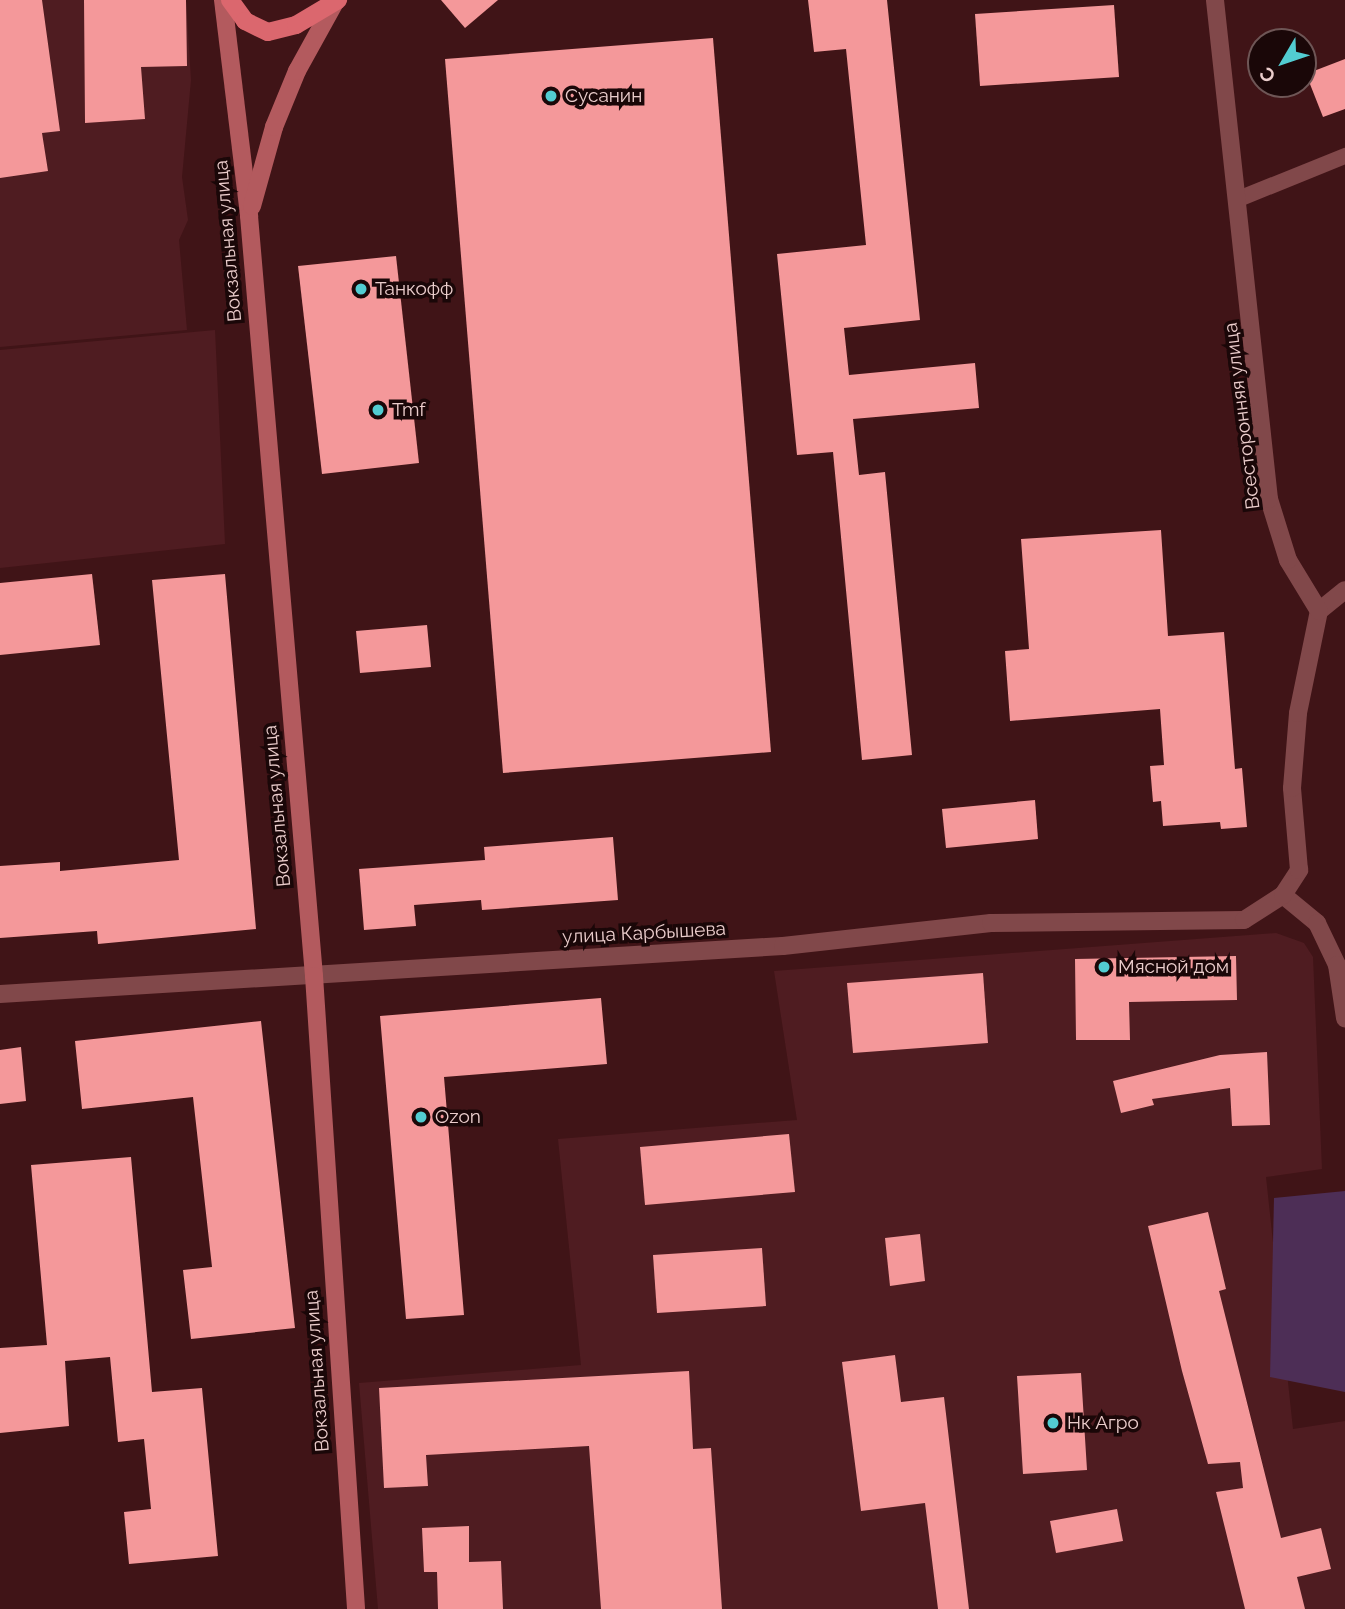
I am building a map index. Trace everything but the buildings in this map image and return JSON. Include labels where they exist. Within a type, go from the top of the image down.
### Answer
[{"type":"main road","name":"Вокзальная улица","points":[[223,0],[249,216],[314,976],[356,1609]]},
{"type":"main road","points":[[230,0],[245,21],[268,32],[296,25],[336,2]]},
{"type":"main road","points":[[249,216],[274,127],[296,71],[336,2]]},
{"type":"street","name":"Всесторонняя улица","points":[[1215,0],[1269,499],[1288,560],[1319,611]]},
{"type":"street","points":[[1345,590],[1319,611],[1298,713],[1292,788],[1299,870],[1283,895],[1317,923],[1337,965],[1345,1017]]},
{"type":"street","name":"улица Карбышева","points":[[0,994],[783,946],[991,923],[1244,920],[1283,895]]},
{"type":"lane","points":[[1236,200],[1345,156]]},
{"type":"shaded area","points":[[0,0],[186,0],[191,80],[182,177],[188,220],[179,240],[187,330],[0,347]]},
{"type":"shaded area","points":[[215,330],[225,544],[0,568],[0,350]]},
{"type":"shaded area","points":[[1276,933],[1304,943],[1313,957],[1322,1169],[1266,1177],[1293,1429],[1345,1421],[1345,1609],[378,1609],[359,1383],[581,1365],[558,1139],[797,1120],[774,971]]},
{"type":"shaded area","points":[[1345,1191],[1345,1392],[1270,1377],[1274,1198]]},
{"type":"place","name":"Сусанин","points":[[551,96]]},
{"type":"place","name":"Танкофф","points":[[361,289]]},
{"type":"place","name":"Tmf","points":[[378,410]]},
{"type":"place","name":"Мясной дом","points":[[1104,967]]},
{"type":"place","name":"Ozon","points":[[421,1117]]},
{"type":"place","name":"Нк Агро","points":[[1053,1423]]}]
